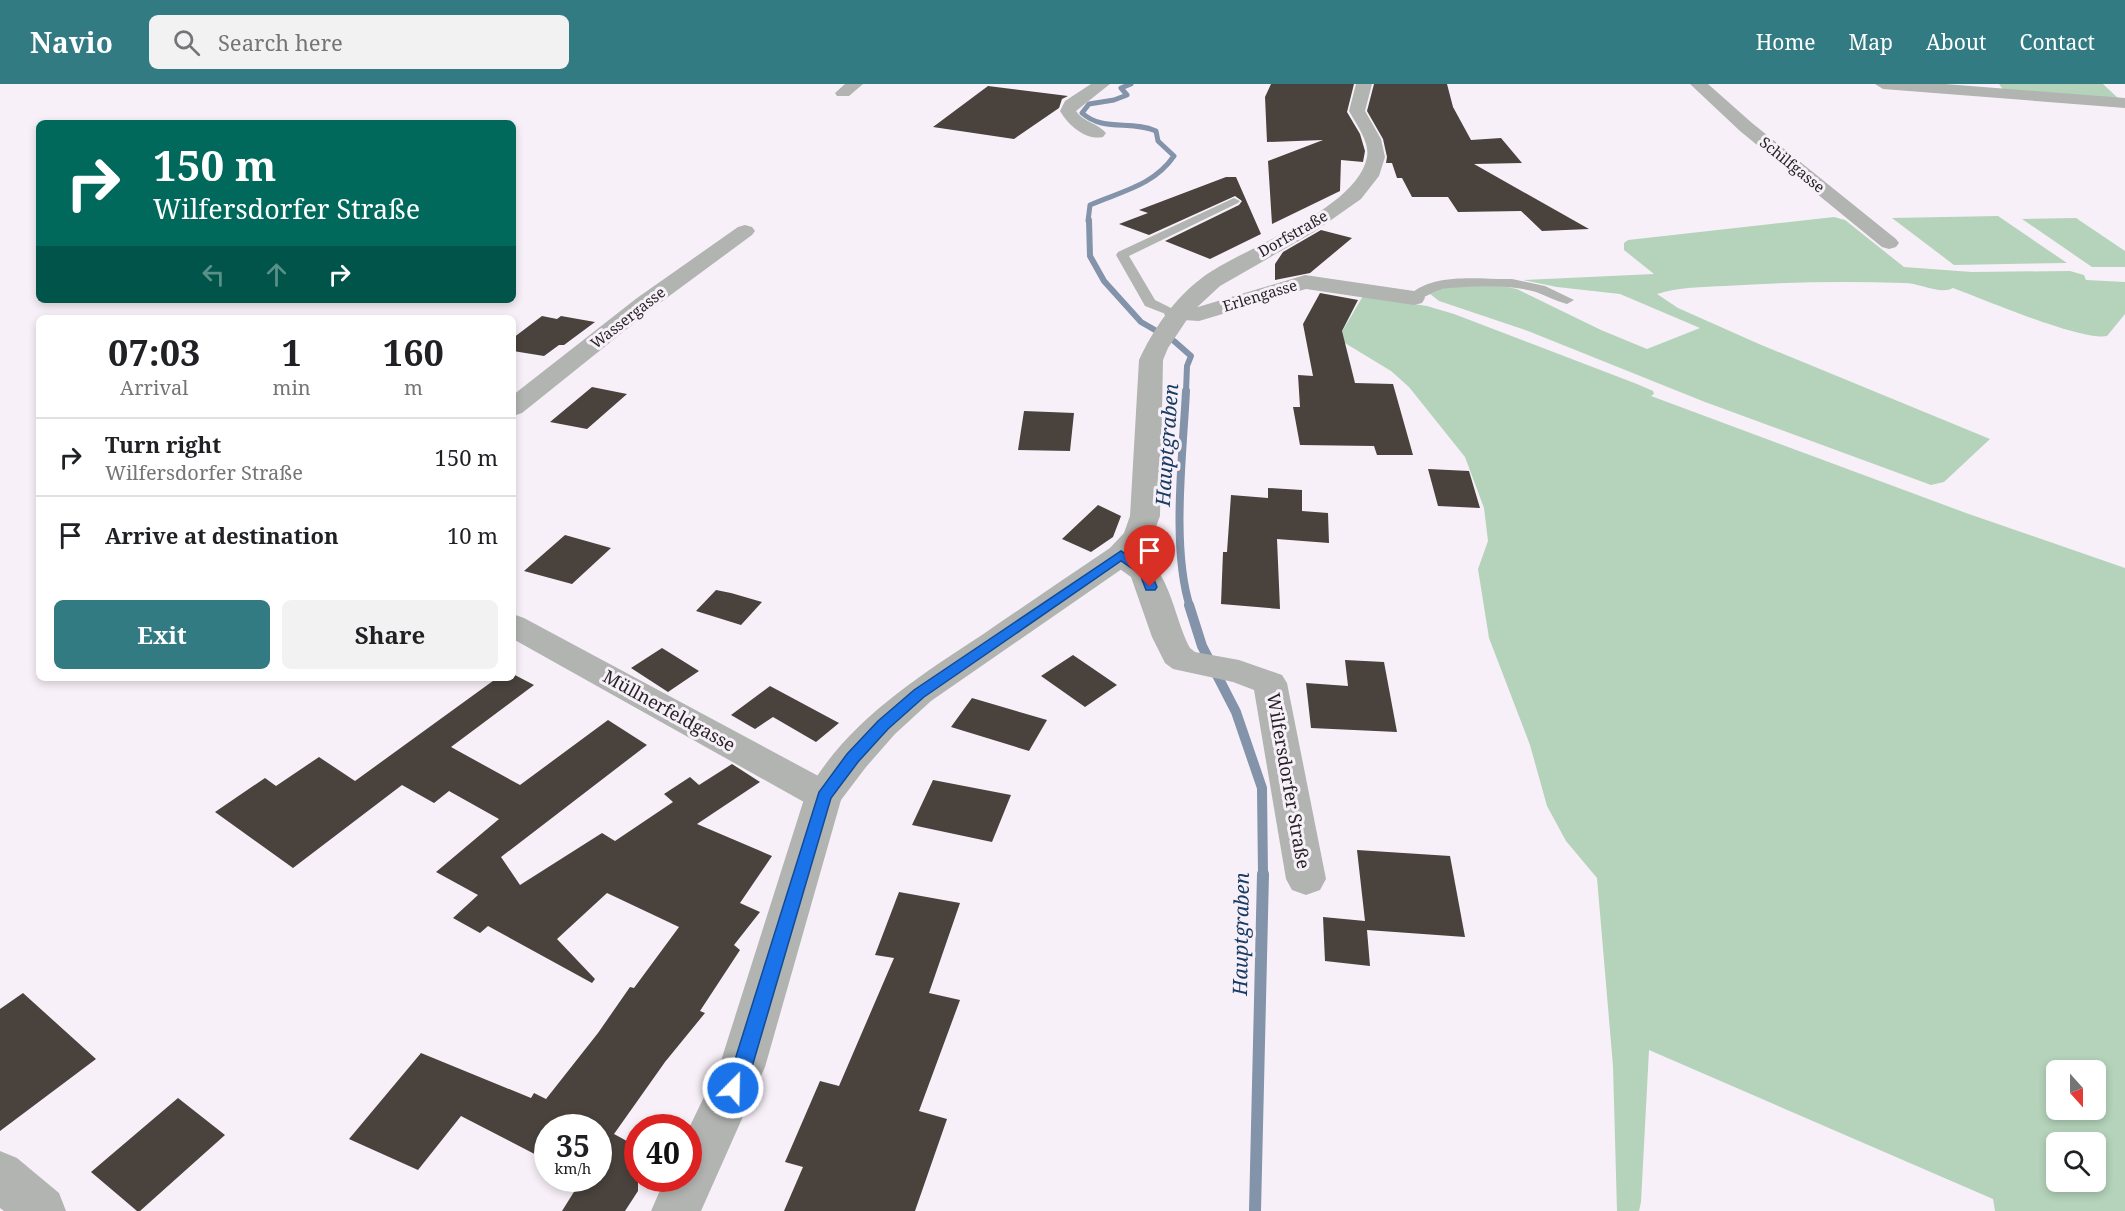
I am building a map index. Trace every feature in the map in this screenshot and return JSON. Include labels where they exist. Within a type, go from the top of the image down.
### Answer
[{"type":"street","points":[[1097,133],[1074,121],[1068,111],[1071,105],[1102,84]]},
{"type":"street","name":"Dorfstraße","points":[[1163,337],[1188,301],[1214,279],[1341,206],[1360,189],[1371,172],[1376,156],[1372,139],[1357,111],[1364,84]]},
{"type":"street","name":"Schilfgasse","points":[[1698,84],[1746,127],[1889,243]]},
{"type":"street","points":[[1883,84],[2125,103]]},
{"type":"street","name":"Wassergasse","points":[[516,406],[645,303],[745,231]]},
{"type":"street","name":"Erlengasse","points":[[1163,337],[1199,314],[1305,282],[1414,298]]},
{"type":"street","points":[[676,1211],[742,1067],[824,796],[853,758],[883,725],[919,693],[1121,555],[1138,535],[1145,516],[1163,337]]},
{"type":"street","name":"Wilfersdorfer Straße","points":[[1121,555],[1145,572],[1168,637],[1177,655],[1185,661],[1198,665],[1239,672],[1270,683],[1306,879]]},
{"type":"street","name":"Müllnerfeldgasse","points":[[516,627],[824,796]]},
{"type":"street","points":[[0,1175],[41,1211]]},
{"type":"lane","points":[[1163,337],[1150,303],[1122,255],[1234,201]]},
{"type":"lane","points":[[1414,298],[1435,285],[1512,283],[1540,289],[1567,300]]},
{"type":"green space","points":[[1999,84],[2103,84],[2120,100],[2004,91]]},
{"type":"green space","points":[[1998,216],[2067,263],[1954,265],[1892,218]]},
{"type":"green space","points":[[1834,217],[1845,220],[1904,267],[1972,272],[2070,271],[2084,275],[2086,280],[2125,282],[2125,314],[2107,336],[2094,336],[2055,326],[1953,288],[1942,290],[1910,284],[1837,282],[1691,288],[1657,294],[1678,308],[1759,344],[1990,439],[1944,482],[1931,485],[1705,402],[1528,331],[1439,301],[1429,293],[1448,287],[1472,285],[1517,289],[1601,330],[1647,349],[1700,328],[1620,294],[1557,287],[1523,280],[1654,274],[1624,250],[1624,243],[1628,240]]},
{"type":"green space","points":[[2076,218],[2125,251],[2125,267],[2092,267],[2022,219]]},
{"type":"green space","points":[[1363,296],[1427,306],[1454,314],[1637,384],[1653,391],[1654,394],[1651,396],[1966,513],[2125,568],[2125,1211],[1995,1211],[1993,1199],[1649,1050],[1641,1202],[1639,1211],[1617,1211],[1613,1066],[1597,878],[1566,841],[1547,806],[1530,745],[1489,638],[1478,569],[1488,541],[1484,508],[1465,457],[1409,387],[1391,371],[1340,340],[1340,335]]},
{"type":"building","points":[[1271,84],[1354,84],[1347,112],[1360,134],[1365,151],[1363,162],[1341,160],[1340,191],[1272,224],[1268,161],[1323,140],[1267,142],[1265,97]]},
{"type":"building","points":[[1374,84],[1447,84],[1453,107],[1471,140],[1501,138],[1522,163],[1474,164],[1589,229],[1542,231],[1521,211],[1458,212],[1448,197],[1412,197],[1402,178],[1397,178],[1392,163],[1386,163],[1383,139],[1367,111]]},
{"type":"building","points":[[988,86],[1068,96],[1062,99],[1059,108],[1014,139],[933,127]]},
{"type":"building","points":[[1226,177],[1236,177],[1261,234],[1210,259],[1165,241],[1239,205],[1242,201],[1235,196],[1149,235],[1119,224],[1148,213],[1139,210]]},
{"type":"building","points":[[1321,230],[1352,238],[1310,273],[1275,280],[1275,264],[1283,252]]},
{"type":"building","points":[[1320,293],[1358,300],[1342,331],[1355,383],[1393,384],[1413,455],[1377,455],[1374,446],[1300,445],[1293,407],[1300,407],[1298,375],[1313,376],[1303,324]]},
{"type":"building","points":[[542,316],[557,319],[561,316],[595,322],[564,345],[559,345],[544,356],[516,351],[516,336]]},
{"type":"building","points":[[592,387],[627,394],[587,429],[550,422]]},
{"type":"building","points":[[1024,411],[1074,413],[1070,451],[1018,450]]},
{"type":"building","points":[[1428,469],[1469,471],[1480,508],[1438,506]]},
{"type":"building","points":[[1268,488],[1302,490],[1302,511],[1328,513],[1329,543],[1277,539],[1280,609],[1221,604],[1223,552],[1227,552],[1231,495],[1268,498]]},
{"type":"building","points":[[1098,505],[1121,516],[1113,537],[1091,552],[1062,539]]},
{"type":"building","points":[[565,535],[611,548],[572,584],[524,571]]},
{"type":"building","points":[[716,590],[762,602],[741,625],[696,611]]},
{"type":"building","points":[[662,648],[699,671],[668,692],[631,668]]},
{"type":"building","points":[[1073,655],[1117,685],[1085,707],[1041,676]]},
{"type":"building","points":[[1345,660],[1384,662],[1397,732],[1311,728],[1306,683],[1348,686]]},
{"type":"building","points":[[516,676],[534,685],[451,747],[520,785],[608,720],[647,745],[501,857],[520,885],[602,833],[615,841],[673,802],[664,794],[690,777],[699,785],[732,764],[760,782],[697,824],[772,856],[740,903],[760,912],[734,945],[740,950],[700,1011],[705,1013],[665,1062],[628,1114],[624,1114],[624,1120],[614,1134],[624,1139],[624,1192],[637,1192],[625,1211],[562,1211],[574,1192],[612,1192],[612,1114],[534,1114],[534,1154],[461,1116],[418,1170],[349,1139],[421,1053],[531,1098],[534,1093],[546,1099],[598,1033],[630,987],[634,988],[679,927],[607,893],[557,939],[595,979],[592,983],[488,926],[480,933],[453,918],[478,895],[436,872],[499,819],[449,791],[434,803],[402,785],[293,868],[215,812],[265,778],[276,786],[319,757],[355,781],[493,681],[516,681]]},
{"type":"building","points":[[770,686],[839,723],[816,742],[773,717],[755,729],[731,715]]},
{"type":"building","points":[[972,698],[1047,720],[1029,751],[951,727]]},
{"type":"building","points":[[933,780],[1011,795],[992,842],[912,825]]},
{"type":"building","points":[[1357,850],[1450,856],[1465,937],[1367,930],[1370,966],[1325,961],[1323,917],[1365,921]]},
{"type":"building","points":[[899,892],[960,903],[929,993],[960,1000],[919,1111],[947,1119],[915,1211],[784,1211],[803,1167],[785,1162],[820,1081],[839,1086],[894,958],[875,955]]},
{"type":"building","points":[[23,993],[96,1059],[0,1131],[0,1009]]},
{"type":"building","points":[[178,1098],[225,1135],[140,1211],[137,1211],[91,1172]]},
{"type":"waterway","name":"Hauptgraben","points":[[1088,221],[1090,205],[1147,181],[1166,166],[1174,156],[1158,141],[1156,131],[1137,126],[1099,122],[1082,113],[1089,104],[1114,100],[1127,95],[1121,88],[1131,84]]},
{"type":"waterway","name":"Hauptgraben","points":[[1089,220],[1090,256],[1104,281],[1141,322],[1174,341],[1191,356],[1187,366],[1186,392]]},
{"type":"waterway","name":"Hauptgraben","points":[[1186,391],[1180,529],[1184,583],[1190,607]]},
{"type":"waterway","name":"Hauptgraben","points":[[1189,605],[1202,646],[1236,712],[1262,788],[1263,874]]},
{"type":"waterway","name":"Hauptgraben","points":[[1255,1211],[1263,874]]},
{"type":"route","points":[[733,1088],[742,1067],[824,796],[853,758],[883,725],[919,693],[1121,555],[1145,572],[1150,587]]}]
